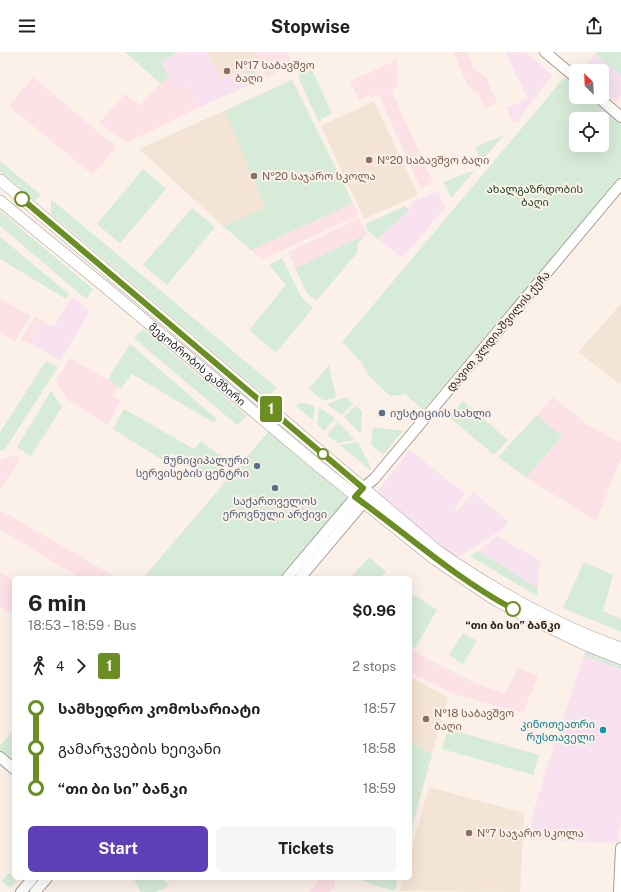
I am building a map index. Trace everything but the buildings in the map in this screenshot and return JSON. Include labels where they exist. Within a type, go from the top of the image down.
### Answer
[{"type":"main road","points":[[545,52],[569,72]]},
{"type":"main road","points":[[606,104],[621,116]]},
{"type":"main road","name":"მეგობრობის გამზირი","points":[[0,180],[363,495],[433,558],[492,598],[550,629],[621,659]]},
{"type":"main road","name":"დავით კლდიაშვილის ქუჩა","points":[[363,495],[374,479],[621,184]]},
{"type":"main road","name":"მეგობრობის გამზირი","points":[[0,201],[363,495],[439,552],[471,574],[549,619],[621,648]]},
{"type":"main road","points":[[289,576],[363,495]]},
{"type":"main road","points":[[302,576],[363,495]]},
{"type":"main road","points":[[0,758],[12,767]]},
{"type":"main road","points":[[619,892],[621,848]]},
{"type":"main road","points":[[21,892],[31,880]]},
{"type":"main road","points":[[35,892],[44,880]]},
{"type":"shaded area","points":[[181,52],[207,52],[221,79],[254,64],[261,80],[200,107],[190,86],[185,81],[176,92],[160,61]]},
{"type":"shaded area","name":"№17 საბავშვო ბაღი","points":[[207,52],[256,52],[260,62],[221,79]]},
{"type":"shaded area","points":[[256,52],[287,52],[294,65],[266,77]]},
{"type":"shaded area","points":[[453,52],[467,52],[474,69],[486,77],[497,103],[485,108],[478,94],[469,88]]},
{"type":"shaded area","points":[[505,52],[525,52],[552,75],[517,122],[513,122],[506,108],[528,99]]},
{"type":"shaded area","points":[[595,54],[607,64],[586,64]]},
{"type":"shaded area","points":[[397,60],[397,86],[391,89],[433,183],[420,188],[379,95],[371,98],[369,95],[359,100],[350,81]]},
{"type":"shaded area","points":[[609,65],[621,75],[621,96],[616,102],[609,96]]},
{"type":"shaded area","points":[[33,77],[116,147],[93,175],[9,106]]},
{"type":"shaded area","points":[[169,78],[176,91],[185,81],[190,86],[200,107],[126,143],[99,123],[125,94],[140,105],[160,83]]},
{"type":"shaded area","name":"№20 საჯარო სკოლა","points":[[292,80],[353,203],[251,250],[139,149]]},
{"type":"shaded area","name":"№20 საბავშვო ბაღი","points":[[374,101],[418,195],[364,219],[321,126]]},
{"type":"shaded area","points":[[438,191],[445,208],[402,258],[379,239],[412,206],[410,203]]},
{"type":"shaded area","points":[[353,203],[359,215],[263,259],[251,250]]},
{"type":"shaded area","points":[[359,218],[367,234],[295,268],[288,252]]},
{"type":"shaded area","points":[[72,296],[90,312],[60,360],[32,344],[44,322],[54,327]]},
{"type":"shaded area","points":[[0,299],[31,316],[15,341],[0,333]]},
{"type":"shaded area","points":[[621,304],[621,382],[620,384],[578,352]]},
{"type":"shaded area","points":[[35,317],[44,322],[32,344],[21,340]]},
{"type":"shaded area","points":[[70,358],[119,386],[113,396],[121,401],[107,425],[68,400],[56,381]]},
{"type":"shaded area","points":[[553,397],[586,424],[621,443],[621,458],[596,521],[526,477],[562,438],[537,415]]},
{"type":"shaded area","points":[[410,450],[465,494],[456,505],[455,510],[458,511],[473,492],[508,521],[504,528],[466,553],[453,558],[379,498],[378,490]]},
{"type":"shaded area","points":[[15,455],[20,459],[0,491],[0,460]]},
{"type":"shaded area","points":[[0,510],[114,576],[77,576],[0,529]]},
{"type":"shaded area","points":[[497,536],[540,561],[538,588],[478,551]]},
{"type":"shaded area","points":[[0,572],[12,579],[12,613],[0,607]]},
{"type":"shaded area","points":[[412,648],[428,659],[478,684],[505,694],[518,668],[538,676],[523,713],[454,694],[412,673]]},
{"type":"shaded area","points":[[585,651],[621,663],[621,822],[618,843],[531,840],[533,812]]},
{"type":"shaded area","name":"№18 საბავშვო ბაღი","points":[[412,678],[448,697],[432,754],[412,743]]},
{"type":"shaded area","name":"№7 საჯარო სკოლა","points":[[429,787],[524,813],[520,892],[399,891],[402,880],[412,880],[412,847]]},
{"type":"shaded area","points":[[319,880],[335,880],[335,886],[330,892],[309,892]]},
{"type":"green space","points":[[125,52],[175,52],[176,54],[160,61],[169,78],[160,83]]},
{"type":"green space","points":[[597,52],[621,52],[621,75],[609,64],[595,54]]},
{"type":"green space","points":[[311,67],[332,114],[322,118],[319,123],[299,79],[299,72]]},
{"type":"green space","points":[[253,69],[256,77],[243,83],[239,75]]},
{"type":"green space","name":"ახალგაზრდობის ბაღი","points":[[569,78],[569,104],[602,104],[621,122],[621,176],[423,410],[405,394],[390,396],[369,376],[361,362],[342,342],[563,79]]},
{"type":"green space","name":"№20 საჯარო სკოლა","points":[[292,80],[353,203],[251,250],[223,226],[266,208],[225,111]]},
{"type":"green space","points":[[504,135],[481,162],[475,147]]},
{"type":"green space","points":[[0,161],[41,195],[35,201],[0,172]]},
{"type":"green space","points":[[143,169],[166,189],[120,243],[97,224]]},
{"type":"green space","points":[[475,170],[451,198],[444,182]]},
{"type":"green space","points":[[51,199],[277,388],[268,398],[51,214]]},
{"type":"green space","points":[[405,206],[409,210],[378,239],[369,232],[365,224]]},
{"type":"green space","points":[[192,208],[215,227],[167,285],[143,265]]},
{"type":"green space","points":[[0,211],[93,289],[86,299],[0,226]]},
{"type":"green space","points":[[367,234],[357,244],[358,251],[356,254],[316,301],[306,292],[295,268]]},
{"type":"green space","points":[[0,237],[69,294],[66,299],[0,259]]},
{"type":"green space","points":[[282,258],[302,298],[313,308],[276,353],[249,330],[286,285],[269,265]]},
{"type":"green space","points":[[143,329],[247,416],[237,425],[134,338]]},
{"type":"green space","points":[[130,344],[217,419],[214,423],[132,374],[121,388],[108,379]]},
{"type":"green space","points":[[46,361],[58,367],[5,449],[0,451],[0,432]]},
{"type":"green space","points":[[329,365],[336,397],[324,401],[309,389]]},
{"type":"green space","points":[[51,391],[62,407],[31,456],[17,447]]},
{"type":"green space","points":[[346,397],[353,404],[342,415],[327,404]]},
{"type":"green space","points":[[463,401],[508,440],[494,455],[449,417]]},
{"type":"green space","points":[[300,403],[305,403],[315,407],[313,420],[296,406]]},
{"type":"green space","points":[[355,406],[362,411],[361,434],[344,417]]},
{"type":"green space","points":[[319,407],[335,418],[324,431],[317,424]]},
{"type":"green space","points":[[124,409],[194,449],[201,441],[229,462],[214,481],[172,453],[164,461],[113,429]]},
{"type":"green space","points":[[537,415],[562,437],[526,477],[498,457]]},
{"type":"green space","points":[[338,422],[355,440],[338,443],[327,435]]},
{"type":"green space","points":[[373,427],[403,431],[383,455],[371,444]]},
{"type":"green space","points":[[268,432],[273,432],[350,500],[285,576],[145,576]]},
{"type":"green space","points":[[358,442],[371,467],[370,470],[340,445]]},
{"type":"green space","points":[[478,551],[538,588],[537,596],[470,556]]},
{"type":"green space","points":[[369,557],[386,572],[383,576],[352,576]]},
{"type":"green space","points":[[584,562],[613,575],[603,611],[621,619],[621,632],[563,608]]},
{"type":"green space","points":[[412,594],[437,610],[415,648],[412,646]]},
{"type":"green space","points":[[463,633],[477,641],[463,664],[449,655]]},
{"type":"green space","points":[[587,648],[621,660],[621,669],[585,656]]},
{"type":"green space","points":[[448,729],[539,755],[533,775],[442,749]]},
{"type":"green space","points":[[12,731],[12,761],[0,752],[0,746]]},
{"type":"green space","points":[[412,743],[432,754],[412,828]]},
{"type":"green space","points":[[9,873],[12,876],[12,880],[17,881],[10,888],[2,881]]},
{"type":"green space","points":[[134,880],[163,880],[170,886],[155,892],[141,892]]},
{"type":"green space","points":[[362,880],[398,880],[395,891]]},
{"type":"bus line","name":"1","points":[[22,199],[363,488],[355,497],[445,567],[492,598],[513,609]]},
{"type":"place","name":"№17 საბავშვო ბაღი","points":[[227,71]]},
{"type":"place","name":"№20 საბავშვო ბაღი","points":[[369,160]]},
{"type":"place","name":"№20 საჯარო სკოლა","points":[[254,176]]},
{"type":"place","name":"იუსტიციის სახლი","points":[[382,413]]},
{"type":"place","name":"მუნიციპალური სერვისების ცენტრი","points":[[257,466]]},
{"type":"place","name":"საქართველოს ეროვნული არქივი","points":[[275,488]]},
{"type":"place","name":"“თი ბი სი” ბანკი","points":[[513,609]]},
{"type":"place","name":"№18 საბავშვო ბაღი","points":[[426,719]]},
{"type":"place","name":"კინოთეათრი რუსთაველი","points":[[603,730]]},
{"type":"place","name":"№7 საჯარო სკოლა","points":[[469,833]]}]
